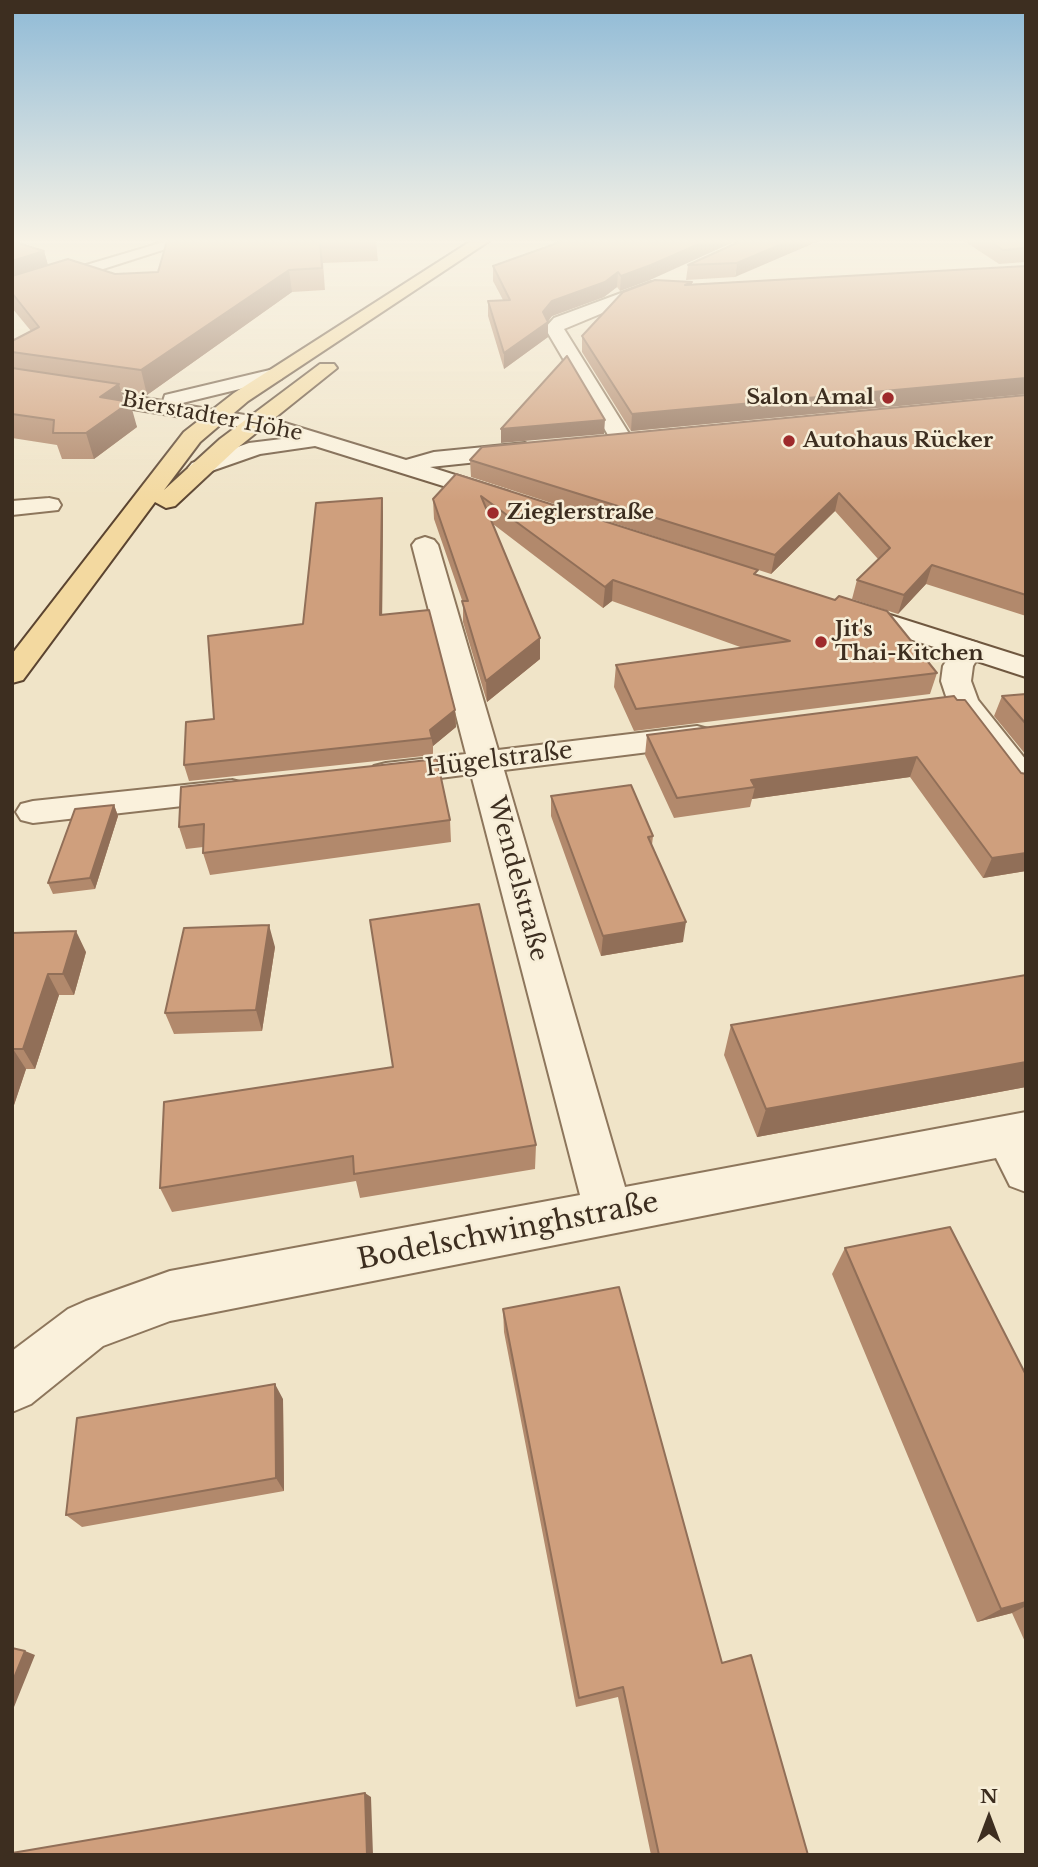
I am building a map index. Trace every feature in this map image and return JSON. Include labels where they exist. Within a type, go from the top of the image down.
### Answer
[{"type":"main road","points":[[12,674],[97,566],[169,465],[217,415],[274,375],[352,328]]},
{"type":"main road","points":[[97,566],[200,468],[338,360]]},
{"type":"street","points":[[554,328],[622,440]]},
{"type":"street","points":[[142,403],[212,392],[274,375]]},
{"type":"street","name":"Bierstadter Höhe","points":[[12,383],[256,422],[332,442],[521,503]]},
{"type":"street","points":[[597,442],[650,437]]},
{"type":"street","points":[[200,468],[257,449],[332,442]]},
{"type":"street","points":[[409,466],[434,459],[545,447]]},
{"type":"street","points":[[12,508],[49,505]]},
{"type":"street","name":"Wendelstraße","points":[[425,545],[609,1213]]},
{"type":"street","points":[[822,601],[1026,668]]},
{"type":"street","points":[[968,649],[958,666],[950,704],[1026,783]]},
{"type":"street","name":"Hügelstraße","points":[[349,778],[731,731]]},
{"type":"street","points":[[33,812],[268,787]]},
{"type":"street","name":"Bodelschwinghstraße","points":[[12,1385],[86,1327],[170,1296],[609,1213],[1020,1146]]},
{"type":"building","points":[[37,328],[203,328],[141,370],[12,352],[12,341]]},
{"type":"building","points":[[496,328],[539,328],[504,353]]},
{"type":"building","points":[[589,328],[1026,328],[1026,378],[632,414],[582,336]]},
{"type":"building","points":[[567,356],[605,420],[501,429]]},
{"type":"building","points":[[12,368],[119,384],[100,397],[130,402],[86,433],[53,433],[54,420],[12,414]]},
{"type":"building","points":[[1026,395],[1026,595],[932,565],[904,595],[857,580],[890,548],[839,493],[775,555],[470,460],[482,447]]},
{"type":"building","points":[[456,474],[758,570],[754,574],[835,600],[839,596],[887,611],[937,673],[636,709],[616,665],[790,641],[613,580],[605,587],[481,496],[540,638],[486,681],[462,601],[468,601],[433,499]]},
{"type":"building","points":[[382,498],[380,615],[429,610],[455,710],[430,730],[432,738],[184,765],[186,722],[214,719],[208,636],[303,624],[316,503]]},
{"type":"building","points":[[1026,694],[1026,724],[1002,696]]},
{"type":"building","points":[[954,696],[957,700],[965,700],[1021,773],[1026,774],[1026,853],[992,858],[917,757],[751,780],[755,787],[677,798],[647,735]]},
{"type":"building","points":[[437,759],[450,820],[203,853],[204,824],[179,827],[181,787]]},
{"type":"building","points":[[631,785],[653,836],[648,837],[686,922],[603,936],[551,796]]},
{"type":"building","points":[[114,805],[90,878],[48,883],[75,809]]},
{"type":"building","points":[[479,904],[536,1145],[354,1174],[353,1156],[160,1188],[164,1102],[393,1067],[370,920]]},
{"type":"building","points":[[269,925],[256,1010],[165,1013],[184,928]]},
{"type":"building","points":[[76,931],[63,974],[48,974],[23,1049],[13,1049],[12,1052],[12,933]]},
{"type":"building","points":[[1026,975],[1026,1062],[766,1109],[731,1025]]},
{"type":"building","points":[[950,1227],[1026,1375],[1026,1602],[1001,1609],[845,1248]]},
{"type":"building","points":[[619,1287],[722,1663],[751,1655],[808,1855],[659,1855],[623,1687],[579,1698],[503,1309]]},
{"type":"building","points":[[275,1384],[276,1478],[66,1515],[77,1418]]},
{"type":"building","points":[[12,1648],[25,1651],[12,1683]]},
{"type":"building","points":[[365,1793],[367,1855],[12,1855],[12,1853]]},
{"type":"place","name":"Salon Amal","points":[[888,398]]},
{"type":"place","name":"Autohaus Rücker","points":[[789,441]]},
{"type":"place","name":"Zieglerstraße","points":[[493,513]]},
{"type":"place","name":"Jit's Thai-Kitchen","points":[[821,642]]}]
